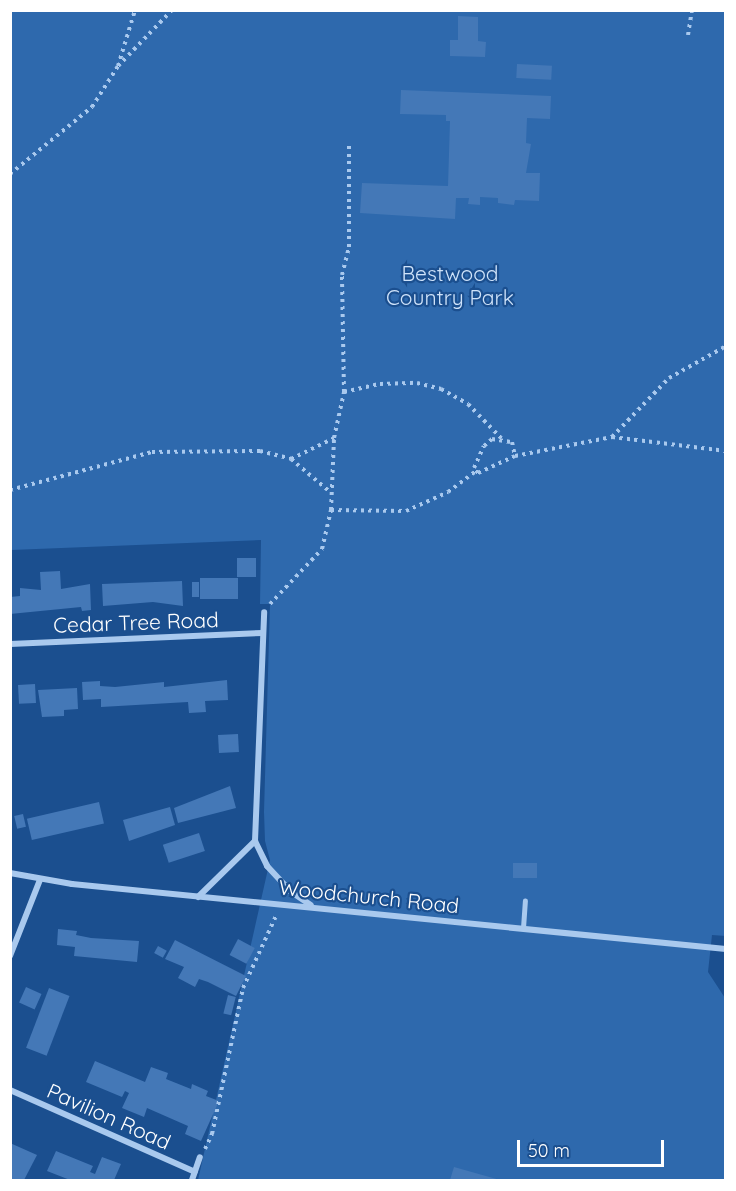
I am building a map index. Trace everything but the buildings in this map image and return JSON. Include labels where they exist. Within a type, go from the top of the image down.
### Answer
[{"type":"street","points":[[264,612],[255,841],[267,866],[290,891],[313,907]]},
{"type":"street","name":"Cedar Tree Road","points":[[10,644],[263,633]]},
{"type":"street","points":[[198,897],[255,841]]},
{"type":"street","name":"Woodchurch Road","points":[[10,873],[40,880],[198,897],[281,903],[726,949]]},
{"type":"street","points":[[10,956],[40,880]]},
{"type":"street","name":"Pavilion Road","points":[[10,1090],[195,1172]]},
{"type":"street","points":[[192,1180],[200,1157]]},
{"type":"lane","points":[[523,928],[525,901]]},
{"type":"path","points":[[118,66],[135,10]]},
{"type":"path","points":[[10,174],[92,107],[118,66],[172,10]]},
{"type":"path","points":[[688,35],[693,10]]},
{"type":"path","points":[[264,612],[322,549],[331,510],[334,438],[344,392],[342,275],[349,247],[349,144]]},
{"type":"path","points":[[612,437],[669,378],[726,346]]},
{"type":"path","points":[[344,392],[380,384],[417,383],[441,389],[468,404],[502,439]]},
{"type":"path","points":[[331,510],[406,511],[448,492],[475,472],[515,456],[612,437],[726,451]]},
{"type":"path","points":[[291,459],[334,438]]},
{"type":"path","points":[[475,472],[484,446],[492,439],[512,442],[515,456]]},
{"type":"path","points":[[10,490],[152,452],[260,451],[291,459],[330,491]]},
{"type":"path","points":[[200,1157],[212,1134],[243,988],[281,903]]},
{"type":"green space","name":"Bestwood Country Park","points":[[10,11],[725,11],[726,936],[712,935],[708,972],[725,998],[725,1180],[198,1180],[270,860],[265,841],[264,812],[270,604],[260,604],[261,540],[11,550]]}]
